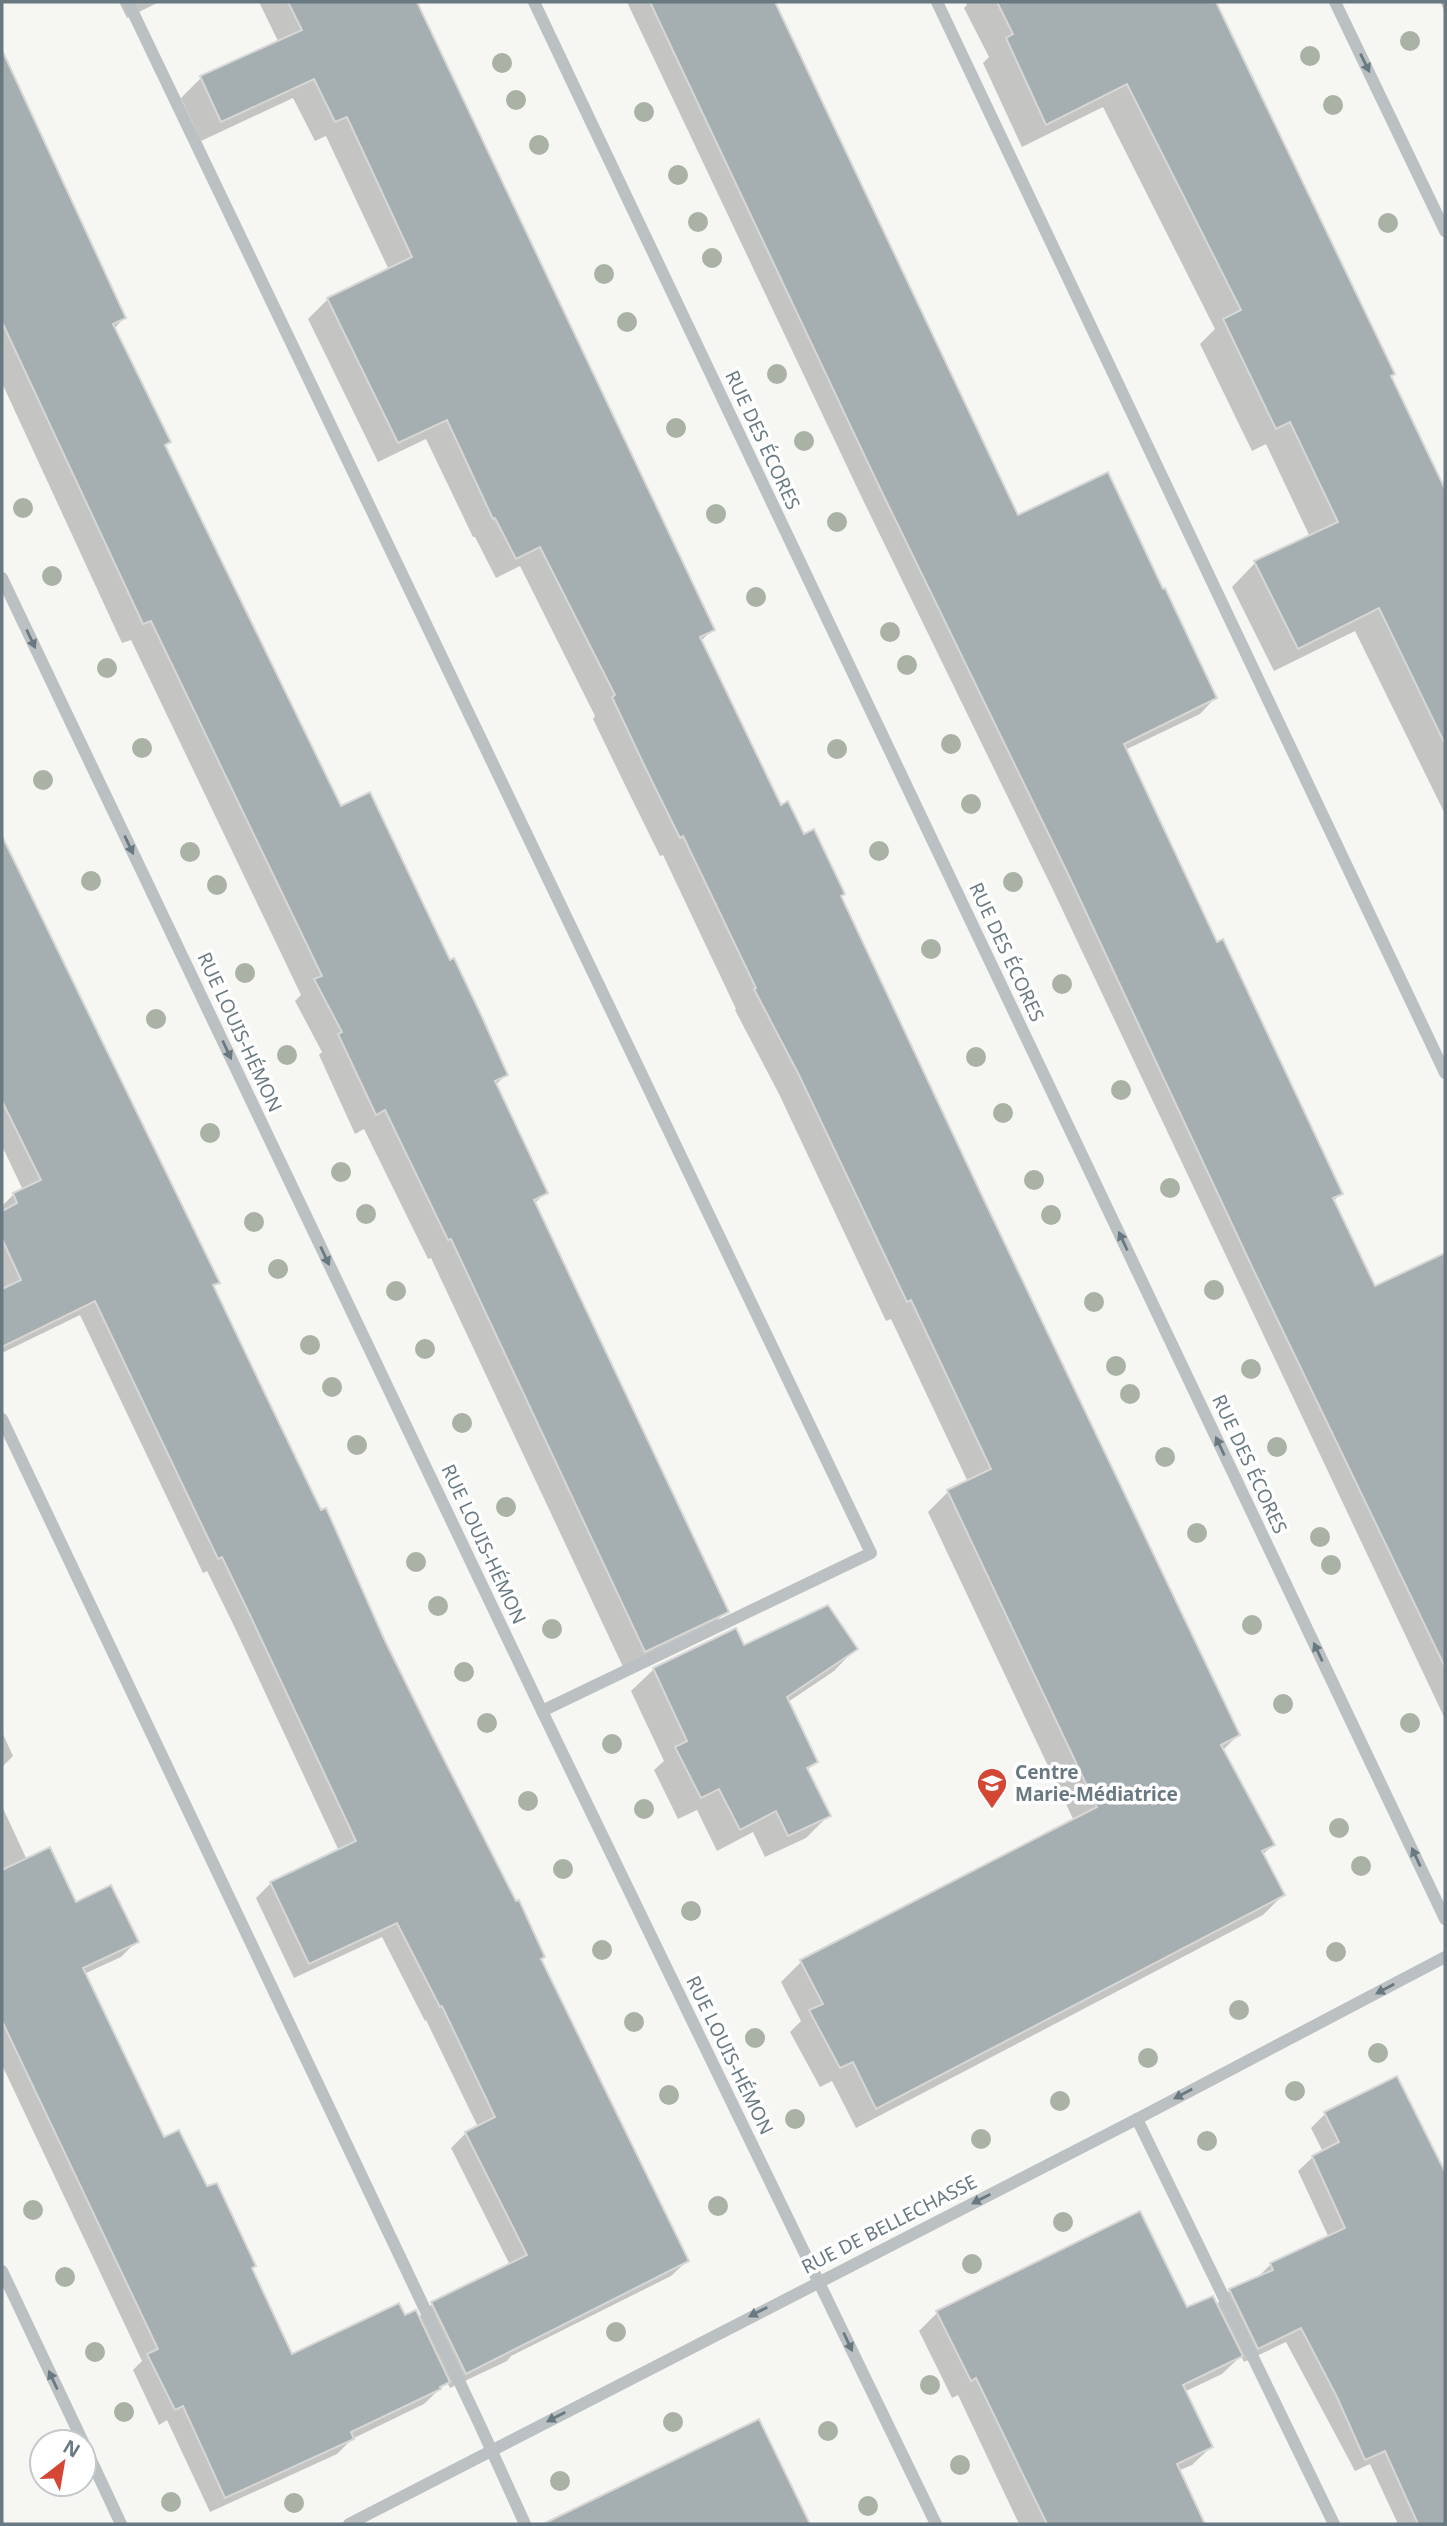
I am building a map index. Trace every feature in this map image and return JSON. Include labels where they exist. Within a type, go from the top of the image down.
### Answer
[{"type":"street","points":[[128,2],[871,1553],[542,1711]]},
{"type":"street","name":"RUE DES ÉCORES","points":[[534,2],[1445,1919]]},
{"type":"street","points":[[937,2],[1445,1073]]},
{"type":"street","points":[[1335,2],[1445,231]]},
{"type":"street","name":"RUE LOUIS-HÉMON","points":[[2,578],[542,1711],[936,2524]]},
{"type":"street","points":[[2,1419],[525,2524]]},
{"type":"street","name":"RUE DE BELLECHASSE","points":[[349,2524],[1137,2119],[1445,1957]]},
{"type":"street","points":[[1137,2119],[1334,2524]]},
{"type":"street","points":[[2,2271],[76,2428]]},
{"type":"street","points":[[98,2475],[121,2524]]},
{"type":"building","points":[[288,2],[417,2],[715,630],[700,637],[781,805],[788,801],[804,834],[814,829],[845,894],[841,896],[983,1198],[1240,1735],[1221,1745],[1275,1845],[1262,1851],[1285,1895],[876,2109],[853,2062],[840,2068],[809,2010],[823,2004],[800,1960],[1097,1807],[947,1490],[991,1469],[911,1300],[907,1302],[798,1073],[754,989],[756,988],[683,836],[680,838],[645,767],[612,697],[615,695],[540,547],[516,559],[495,518],[493,519],[447,420],[398,443],[327,298],[412,257],[347,117],[335,122],[314,79],[221,122],[200,76],[302,30]]},
{"type":"building","points":[[650,2],[775,2],[1018,515],[1108,472],[1163,589],[1165,588],[1217,698],[1124,744],[1217,942],[1223,939],[1343,1194],[1333,1198],[1375,1286],[1445,1253],[1445,1667],[1254,1271],[1069,876],[877,482]]},
{"type":"building","points":[[997,2],[1216,2],[1395,374],[1391,376],[1445,489],[1445,744],[1379,608],[1298,649],[1254,561],[1338,522],[1290,422],[1276,429],[1223,319],[1241,310],[1127,84],[1046,125],[1006,38],[1013,34]]},
{"type":"building","points":[[2,50],[126,318],[113,324],[171,442],[165,445],[341,806],[370,792],[450,960],[454,958],[482,1017],[508,1075],[495,1081],[548,1193],[534,1200],[729,1612],[645,1652],[451,1239],[448,1240],[385,1110],[376,1115],[338,1034],[342,1032],[314,979],[322,976],[151,621],[143,624],[2,322]]},
{"type":"building","points":[[2,836],[220,1283],[213,1285],[267,1398],[321,1510],[326,1508],[385,1641],[432,1736],[516,1901],[519,1900],[545,1957],[541,1959],[689,2261],[466,2374],[431,2302],[527,2255],[465,2132],[495,2117],[442,2006],[440,2007],[397,1923],[309,1964],[270,1882],[356,1841],[222,1557],[218,1559],[95,1301],[2,1347],[2,1289],[21,1280],[2,1239],[2,1211],[17,1203],[13,1193],[41,1180],[2,1101]]},
{"type":"building","points":[[828,1605],[858,1649],[787,1697],[818,1762],[807,1768],[831,1816],[788,1836],[776,1811],[740,1830],[719,1789],[701,1798],[675,1747],[687,1741],[653,1668],[736,1628],[744,1645]]},
{"type":"building","points":[[50,1847],[76,1902],[111,1885],[139,1942],[83,1968],[164,2137],[179,2130],[207,2186],[217,2183],[256,2266],[252,2268],[292,2354],[399,2303],[405,2315],[416,2310],[450,2382],[440,2387],[441,2389],[351,2432],[354,2439],[225,2498],[183,2406],[175,2410],[147,2354],[158,2349],[2,2021],[2,1870]]},
{"type":"building","points":[[1397,2076],[1445,2172],[1445,2524],[1418,2524],[1385,2451],[1365,2460],[1337,2397],[1301,2328],[1258,2349],[1229,2289],[1273,2270],[1270,2263],[1345,2228],[1312,2156],[1339,2142],[1324,2112]]},
{"type":"building","points":[[1140,2211],[1187,2307],[1213,2296],[1243,2356],[1183,2385],[1213,2447],[1177,2464],[1205,2524],[1047,2524],[976,2378],[971,2381],[936,2311]]},
{"type":"building","points":[[759,2419],[810,2524],[543,2524]]},
{"type":"place","name":"Centre Marie-Médiatrice","points":[[992,1810]]}]
